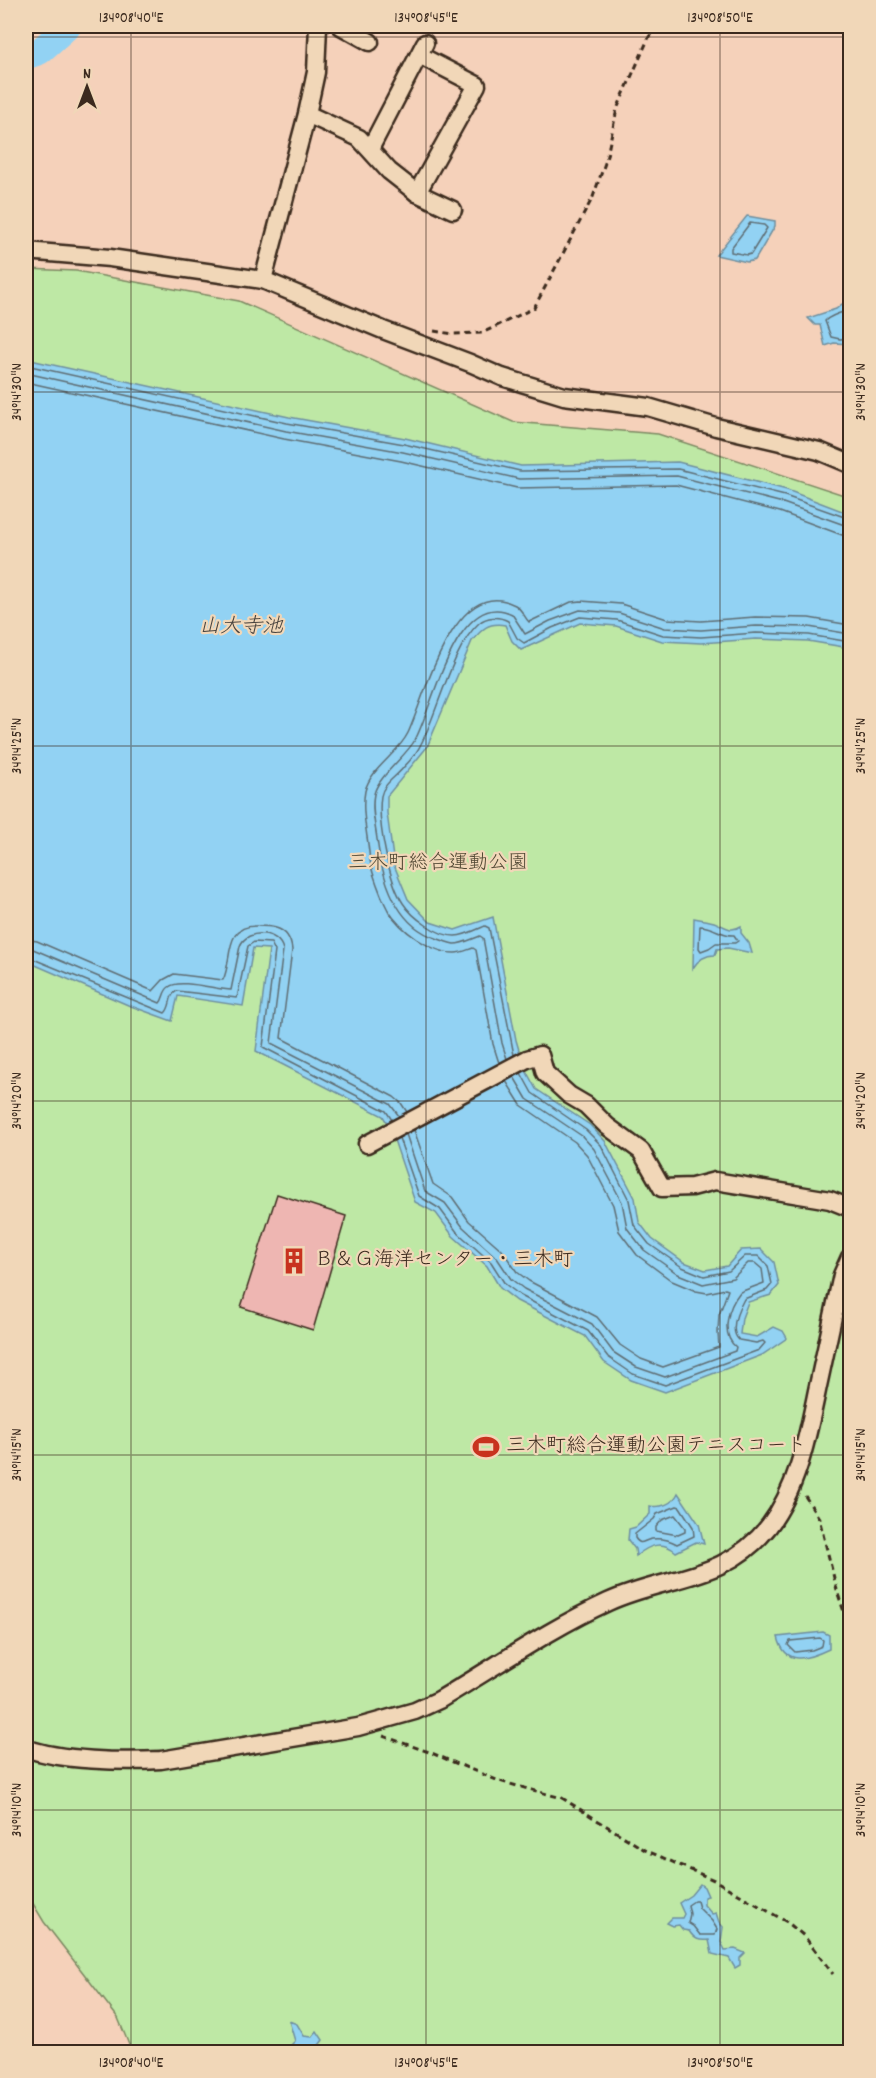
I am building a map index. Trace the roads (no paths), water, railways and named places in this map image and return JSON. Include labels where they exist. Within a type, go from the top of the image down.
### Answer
[{"type":"street","points":[[263,280],[307,114],[316,72],[318,26]]},
{"type":"street","points":[[341,26],[370,42]]},
{"type":"street","points":[[370,149],[422,49],[477,85],[417,193]]},
{"type":"street","points":[[307,114],[359,138],[389,171],[417,193],[453,210]]},
{"type":"street","points":[[26,251],[110,258],[263,280],[502,378],[564,396],[648,407],[716,427],[819,451],[850,464]]},
{"type":"street","points":[[367,1144],[527,1059],[540,1055],[545,1072],[569,1095],[586,1105],[607,1126],[641,1151],[662,1188],[692,1187],[715,1181],[830,1200],[850,1208]]},
{"type":"street","points":[[26,1748],[57,1755],[134,1761],[152,1760],[358,1727],[415,1711],[439,1700],[610,1601],[646,1588],[707,1572],[726,1563],[750,1546],[769,1525],[782,1505],[794,1478],[804,1450],[842,1275],[850,1257]]},
{"type":"water","points":[[747,216],[775,221],[775,226],[755,260],[747,262],[716,255]]},
{"type":"water","points":[[849,296],[850,344],[834,343],[825,346],[820,325],[815,325],[808,318],[836,309],[842,304],[848,305]]},
{"type":"water","name":"山大寺池","points":[[26,359],[289,417],[405,438],[521,466],[678,462],[787,490],[850,514],[850,648],[808,641],[756,639],[701,643],[662,641],[616,626],[580,623],[521,650],[512,641],[505,625],[490,626],[482,630],[472,641],[427,747],[387,796],[394,865],[408,899],[430,922],[455,930],[493,917],[516,1040],[524,1067],[536,1089],[590,1125],[605,1141],[635,1198],[639,1222],[652,1239],[684,1262],[705,1270],[727,1266],[741,1250],[761,1249],[774,1262],[779,1285],[771,1295],[748,1302],[742,1318],[740,1334],[757,1337],[774,1327],[783,1331],[787,1338],[762,1355],[665,1392],[631,1380],[604,1362],[585,1336],[517,1301],[500,1288],[487,1266],[453,1236],[436,1213],[415,1202],[390,1128],[383,1116],[256,1051],[269,949],[253,948],[243,1006],[178,996],[172,1021],[128,1005],[26,961]]},
{"type":"water","points":[[694,918],[714,922],[731,929],[741,926],[741,933],[749,943],[752,953],[728,948],[717,949],[715,955],[702,958],[693,968]]},
{"type":"water","points":[[678,1493],[699,1524],[704,1544],[696,1542],[676,1552],[666,1546],[656,1545],[636,1556],[635,1549],[628,1540],[629,1529],[636,1527],[650,1514],[650,1506],[666,1504]]},
{"type":"water","points":[[823,1632],[829,1635],[829,1649],[805,1658],[792,1657],[786,1653],[778,1637]]},
{"type":"water","points":[[700,1884],[708,1896],[704,1897],[704,1905],[712,1914],[716,1913],[723,1927],[721,1942],[725,1950],[735,1949],[745,1953],[740,1958],[740,1965],[735,1968],[729,1958],[712,1954],[709,1940],[698,1939],[679,1925],[673,1926],[667,1923],[672,1918],[682,1918],[684,1914],[679,1903],[691,1895]]},
{"type":"water","points":[[289,2021],[297,2024],[304,2036],[312,2037],[317,2031],[323,2040],[312,2051],[287,2052],[295,2041]]},
{"type":"waterway","points":[[26,56],[40,51],[68,26]]},
{"type":"place","name":"Ｂ＆Ｇ海洋センター・三木町","points":[[294,1261]]},
{"type":"place","name":"三木町総合運動公園テニスコート","points":[[486,1447]]},
{"type":"park label","name":"三木町総合運動公園","points":[[438,864]]}]
